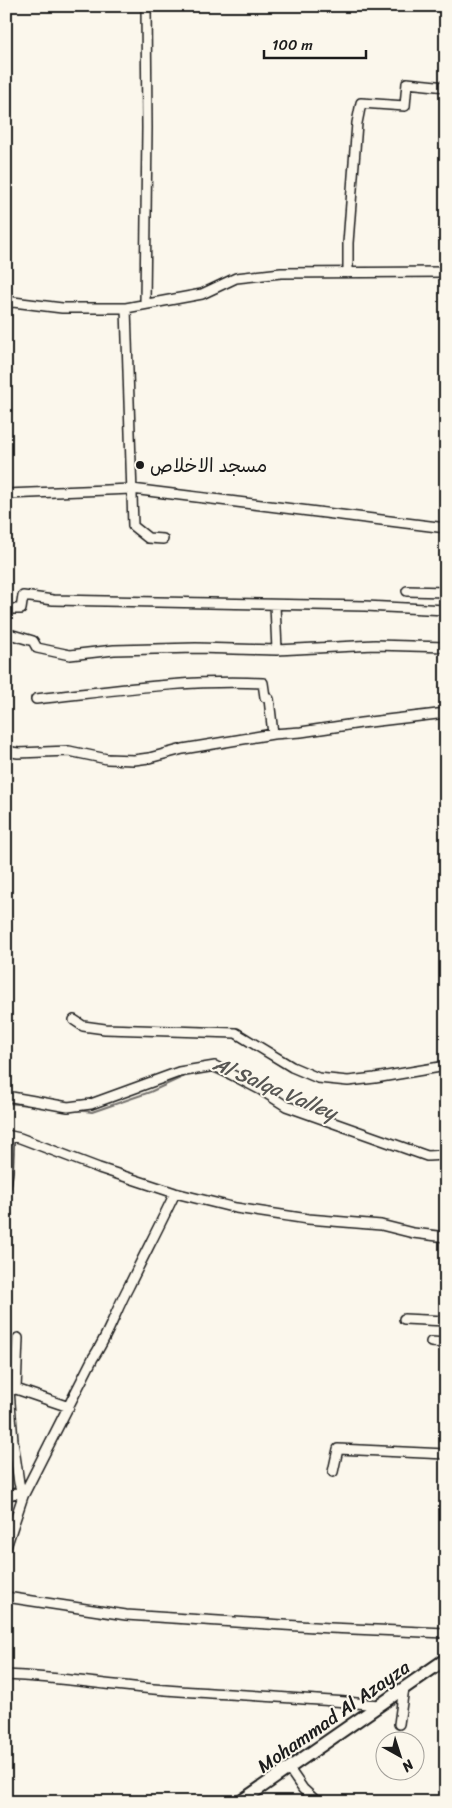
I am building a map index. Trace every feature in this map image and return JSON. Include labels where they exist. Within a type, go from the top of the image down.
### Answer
[{"type":"main road","name":"Mohammad Al Azayza","points":[[240,1802],[446,1660]]},
{"type":"street","points":[[145,304],[146,6]]},
{"type":"street","points":[[348,273],[348,243],[356,132],[361,103],[405,106],[407,83],[446,87]]},
{"type":"street","points":[[6,304],[13,302],[62,308],[126,308],[202,294],[236,278],[281,273],[446,272]]},
{"type":"street","points":[[126,308],[133,526],[148,538],[163,539]]},
{"type":"street","points":[[6,494],[132,489],[446,528]]},
{"type":"street","points":[[407,591],[446,592]]},
{"type":"street","points":[[6,609],[21,609],[23,596],[53,600],[365,606],[446,610]]},
{"type":"street","points":[[275,605],[276,650]]},
{"type":"street","points":[[6,633],[33,641],[37,648],[70,655],[114,650],[196,648],[276,650],[375,645],[446,647]]},
{"type":"street","points":[[36,699],[176,684],[263,683],[265,696],[269,699],[273,734]]},
{"type":"street","points":[[6,751],[18,753],[70,751],[107,759],[134,760],[183,749],[273,734],[446,713]]},
{"type":"street","points":[[74,1020],[83,1026],[105,1029],[236,1033],[292,1067],[318,1078],[348,1081],[446,1066]]},
{"type":"street","points":[[6,1096],[68,1107],[91,1104],[180,1072],[215,1066],[261,1090],[286,1106],[427,1156],[446,1155]]},
{"type":"street","points":[[6,1186],[8,1136],[20,1138],[99,1168],[175,1193],[236,1208],[308,1219],[359,1222],[413,1233],[446,1237]]},
{"type":"street","points":[[6,1547],[23,1496],[92,1358],[101,1347],[128,1287],[156,1236],[175,1193]]},
{"type":"street","points":[[404,1319],[446,1321]]},
{"type":"street","points":[[18,1338],[11,1390],[13,1441],[19,1483],[23,1496]]},
{"type":"street","points":[[431,1342],[446,1343]]},
{"type":"street","points":[[11,1390],[69,1407]]},
{"type":"street","points":[[333,1472],[338,1449],[446,1454]]},
{"type":"street","points":[[6,1496],[16,1493],[23,1496]]},
{"type":"street","points":[[6,1597],[126,1615],[330,1628],[446,1633]]},
{"type":"street","points":[[6,1675],[165,1690],[379,1705]]},
{"type":"street","points":[[399,1724],[404,1688]]},
{"type":"street","points":[[287,1771],[292,1773],[303,1789],[317,1802]]},
{"type":"waterway","name":"Al Salqa Valley","points":[[211,1071],[236,1082]]},
{"type":"waterway","name":"Al Salqa Valley","points":[[76,1110],[92,1112],[150,1092],[187,1075]]},
{"type":"waterway","name":"Al Salqa Valley","points":[[6,1103],[41,1106]]},
{"type":"waterway","name":"Al Salqa Valley","points":[[300,1115],[345,1132]]},
{"type":"place","name":"مسجد الاخلاص","points":[[140,465]]}]
